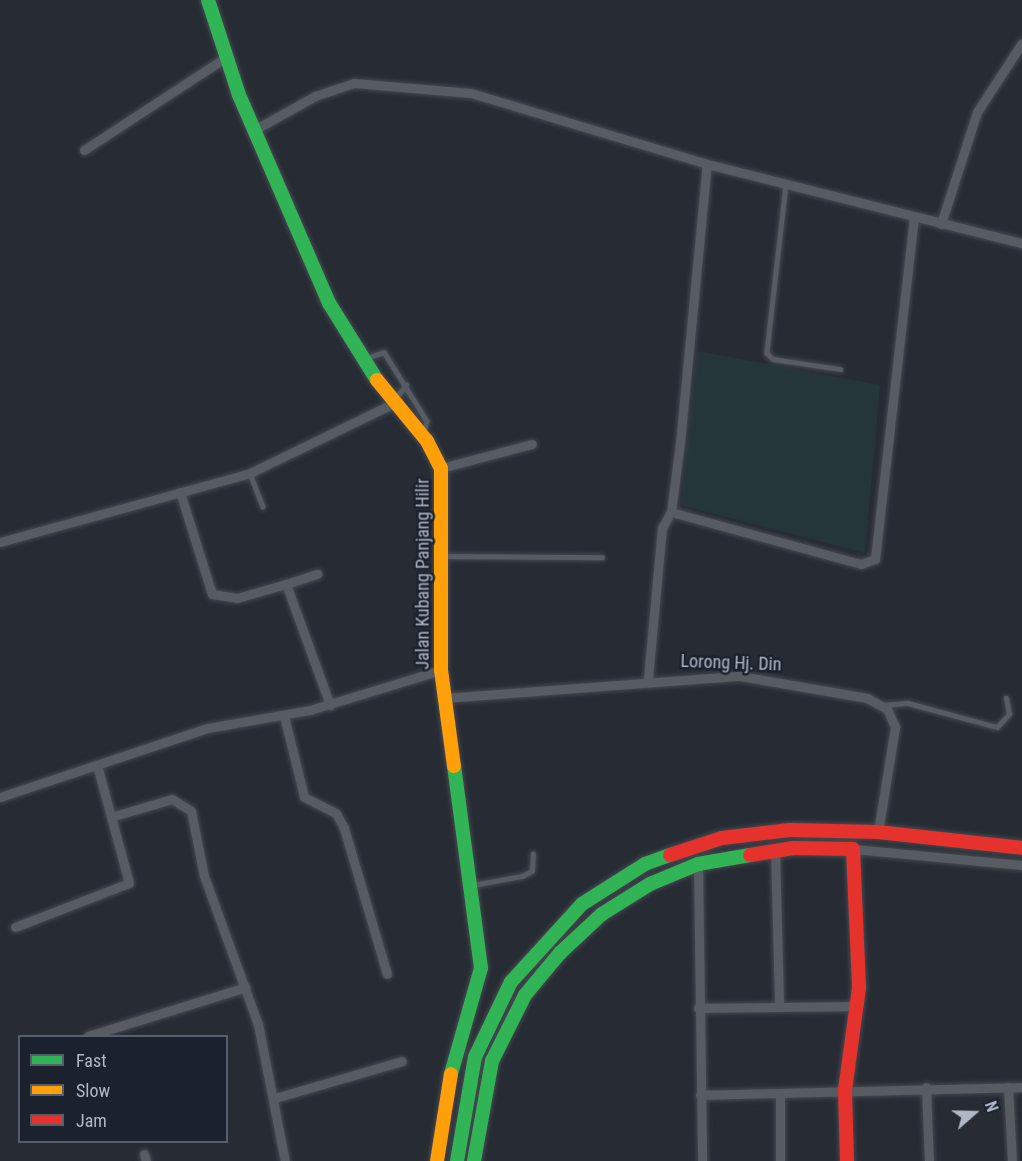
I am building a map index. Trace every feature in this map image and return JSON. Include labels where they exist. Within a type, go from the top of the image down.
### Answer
[{"type":"street","name":"Jalan Kubang Panjang Hilir","points":[[208,0],[226,57],[254,130],[329,303],[362,360],[394,403],[422,435],[441,468],[441,670],[470,886],[480,982],[447,1088],[437,1161]]},
{"type":"street","points":[[941,224],[977,112],[1022,43]]},
{"type":"street","points":[[84,150],[226,57]]},
{"type":"street","points":[[254,130],[324,93],[379,83],[500,100],[707,164],[1022,243]]},
{"type":"street","points":[[648,678],[662,528],[671,512],[707,164]]},
{"type":"street","points":[[671,512],[861,564],[875,560],[914,217]]},
{"type":"street","points":[[0,542],[250,472],[394,403]]},
{"type":"street","points":[[441,468],[532,444]]},
{"type":"street","points":[[180,492],[212,594],[237,598],[316,574]]},
{"type":"street","points":[[286,584],[330,705]]},
{"type":"street","points":[[0,797],[208,728],[284,716],[330,705],[441,670]]},
{"type":"street","name":"Lorong Hj. Din","points":[[444,698],[648,678],[771,679],[883,705]]},
{"type":"street","points":[[878,832],[895,727],[883,705]]},
{"type":"street","points":[[284,716],[304,797],[336,813],[344,828],[387,974]]},
{"type":"street","points":[[15,927],[125,888],[129,878],[114,816],[97,765]]},
{"type":"street","points":[[114,816],[172,799],[188,806],[204,876],[246,987],[275,1098],[285,1161]]},
{"type":"street","points":[[457,1161],[466,1091],[491,1017],[531,956],[582,904],[645,864],[722,838],[790,830],[878,832],[1022,848]]},
{"type":"street","points":[[775,849],[779,1007]]},
{"type":"street","points":[[474,1161],[492,1061],[525,995],[602,914],[650,884],[698,864],[775,849],[853,849],[1022,865]]},
{"type":"street","points":[[847,1161],[845,1090],[858,1006],[853,849]]},
{"type":"street","points":[[698,864],[698,1008],[702,1161]]},
{"type":"street","points":[[91,1035],[246,987]]},
{"type":"street","points":[[698,1008],[858,1006]]},
{"type":"street","points":[[275,1098],[402,1061]]},
{"type":"street","points":[[700,1095],[926,1087],[1022,1087]]},
{"type":"street","points":[[926,1087],[929,1161]]},
{"type":"street","points":[[1008,1087],[1012,1161]]},
{"type":"street","points":[[780,1093],[780,1161]]},
{"type":"lane","points":[[786,185],[767,353],[773,359],[840,369]]},
{"type":"lane","points":[[362,360],[382,349],[427,421],[422,435]]},
{"type":"lane","points":[[394,403],[406,385]]},
{"type":"lane","points":[[250,472],[263,507]]},
{"type":"lane","points":[[440,556],[602,557]]},
{"type":"lane","points":[[883,705],[908,703],[997,727],[1009,714],[1006,698]]},
{"type":"lane","points":[[470,886],[522,876],[532,871],[533,854]]},
{"type":"shaded area","points":[[697,351],[880,385],[865,553],[681,505]]},
{"type":"traffic: fast","points":[[208,0],[239,95],[329,303],[377,380]]},
{"type":"traffic: fast","points":[[451,1074],[481,968],[454,766]]},
{"type":"traffic: fast","points":[[457,1161],[475,1057],[511,982],[582,904],[645,864],[670,855]]},
{"type":"traffic: fast","points":[[474,1161],[492,1061],[525,995],[560,953],[602,914],[650,884],[698,864],[750,855]]},
{"type":"traffic: slow","points":[[377,380],[427,441],[441,468],[441,670],[454,766]]},
{"type":"traffic: slow","points":[[437,1161],[451,1074]]},
{"type":"traffic: jam","points":[[670,855],[722,838],[790,830],[878,832],[1022,848]]},
{"type":"traffic: jam","points":[[750,855],[793,848],[853,849],[859,988],[845,1090],[847,1161]]}]
